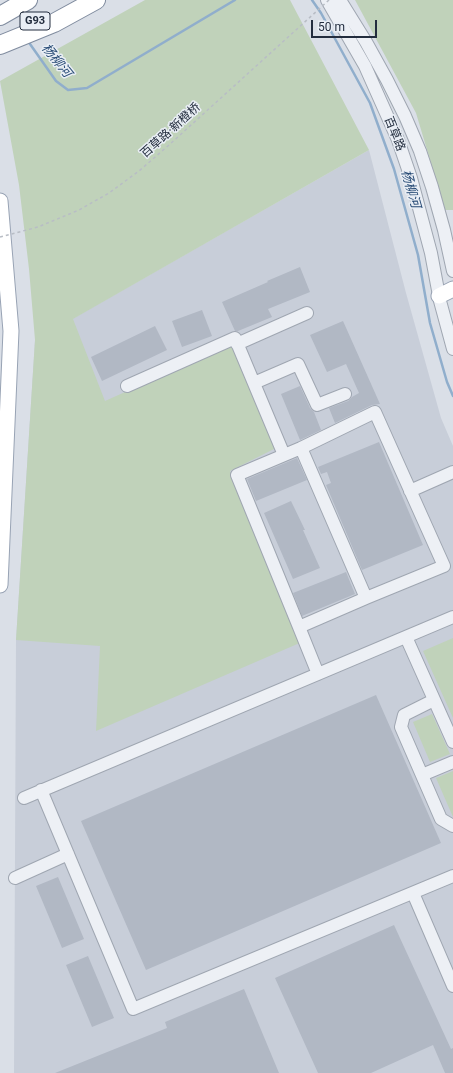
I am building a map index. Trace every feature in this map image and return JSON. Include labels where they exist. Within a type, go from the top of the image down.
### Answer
[{"type":"highway","name":"G93","points":[[0,16],[28,0]]},
{"type":"highway","name":"G93","points":[[0,42],[71,0]]},
{"type":"highway","points":[[0,45],[54,23],[96,0]]},
{"type":"main road","points":[[0,201],[10,331],[0,585]]},
{"type":"main road","points":[[439,296],[453,289]]},
{"type":"street","name":"百草路","points":[[328,0],[365,66],[398,140],[411,178],[432,253],[439,296],[453,349]]},
{"type":"street","name":"百草路","points":[[340,0],[387,80],[420,151],[444,230],[453,271]]},
{"type":"street","points":[[238,344],[306,313]]},
{"type":"street","points":[[127,386],[235,338],[284,455]]},
{"type":"street","points":[[254,383],[298,364],[317,405],[345,394]]},
{"type":"street","points":[[299,627],[444,566],[375,412],[301,448],[238,476],[299,627],[318,674]]},
{"type":"street","points":[[301,448],[366,598]]},
{"type":"street","points":[[410,491],[453,472]]},
{"type":"street","points":[[24,798],[453,617]]},
{"type":"street","points":[[406,637],[451,734]]},
{"type":"street","points":[[434,700],[404,715],[401,727],[441,819],[453,826]]},
{"type":"street","points":[[422,775],[453,762]]},
{"type":"street","points":[[41,790],[133,1009],[453,876]]},
{"type":"street","points":[[15,878],[68,854]]},
{"type":"street","points":[[413,893],[453,986]]},
{"type":"path","name":"百草路·新橙桥","points":[[0,237],[38,227],[79,210],[109,193],[139,171],[169,145],[328,0]]},
{"type":"shaded area","points":[[369,150],[406,293],[441,418],[453,446],[453,1073],[14,1073],[16,640],[35,340]]},
{"type":"green space","points":[[145,0],[290,0],[369,150],[73,319],[105,401],[234,343],[278,447],[230,471],[302,642],[96,731],[100,646],[16,640],[35,340],[29,269],[19,185],[0,81]]},
{"type":"green space","points":[[355,0],[453,0],[453,210],[445,210],[416,113]]},
{"type":"green space","points":[[453,638],[453,718],[423,651]]},
{"type":"green space","points":[[432,714],[450,754],[430,762],[413,722]]},
{"type":"green space","points":[[453,771],[453,817],[436,778]]},
{"type":"building","points":[[300,267],[310,292],[268,309],[272,317],[235,331],[222,302]]},
{"type":"building","points":[[202,310],[212,336],[182,347],[172,321]]},
{"type":"building","points":[[343,321],[380,404],[372,405],[335,423],[329,408],[348,401],[359,393],[346,364],[327,372],[310,335]]},
{"type":"building","points":[[155,326],[167,350],[102,381],[91,357]]},
{"type":"building","points":[[300,386],[310,408],[314,412],[321,430],[300,440],[281,394]]},
{"type":"building","points":[[379,442],[423,545],[362,570],[326,485],[331,483],[327,472],[321,474],[318,467]]},
{"type":"building","points":[[297,458],[307,480],[256,501],[247,479]]},
{"type":"building","points":[[291,501],[305,530],[303,530],[320,568],[293,579],[264,513]]},
{"type":"building","points":[[346,572],[355,594],[302,616],[293,593]]},
{"type":"building","points":[[376,695],[441,843],[146,970],[81,821]]},
{"type":"building","points":[[58,877],[84,939],[62,948],[36,886]]},
{"type":"building","points":[[394,925],[451,1049],[453,1048],[453,1073],[445,1073],[433,1045],[371,1073],[318,1073],[275,978]]},
{"type":"building","points":[[88,956],[114,1018],[92,1027],[66,965]]},
{"type":"building","points":[[244,989],[279,1073],[55,1073],[167,1028],[165,1022]]},
{"type":"waterway","name":"杨柳河","points":[[30,44],[56,81],[68,90],[87,88],[235,0]]},
{"type":"waterway","name":"杨柳河","points":[[312,0],[321,13],[370,103],[394,169],[418,255],[430,323],[447,382],[453,396]]}]
